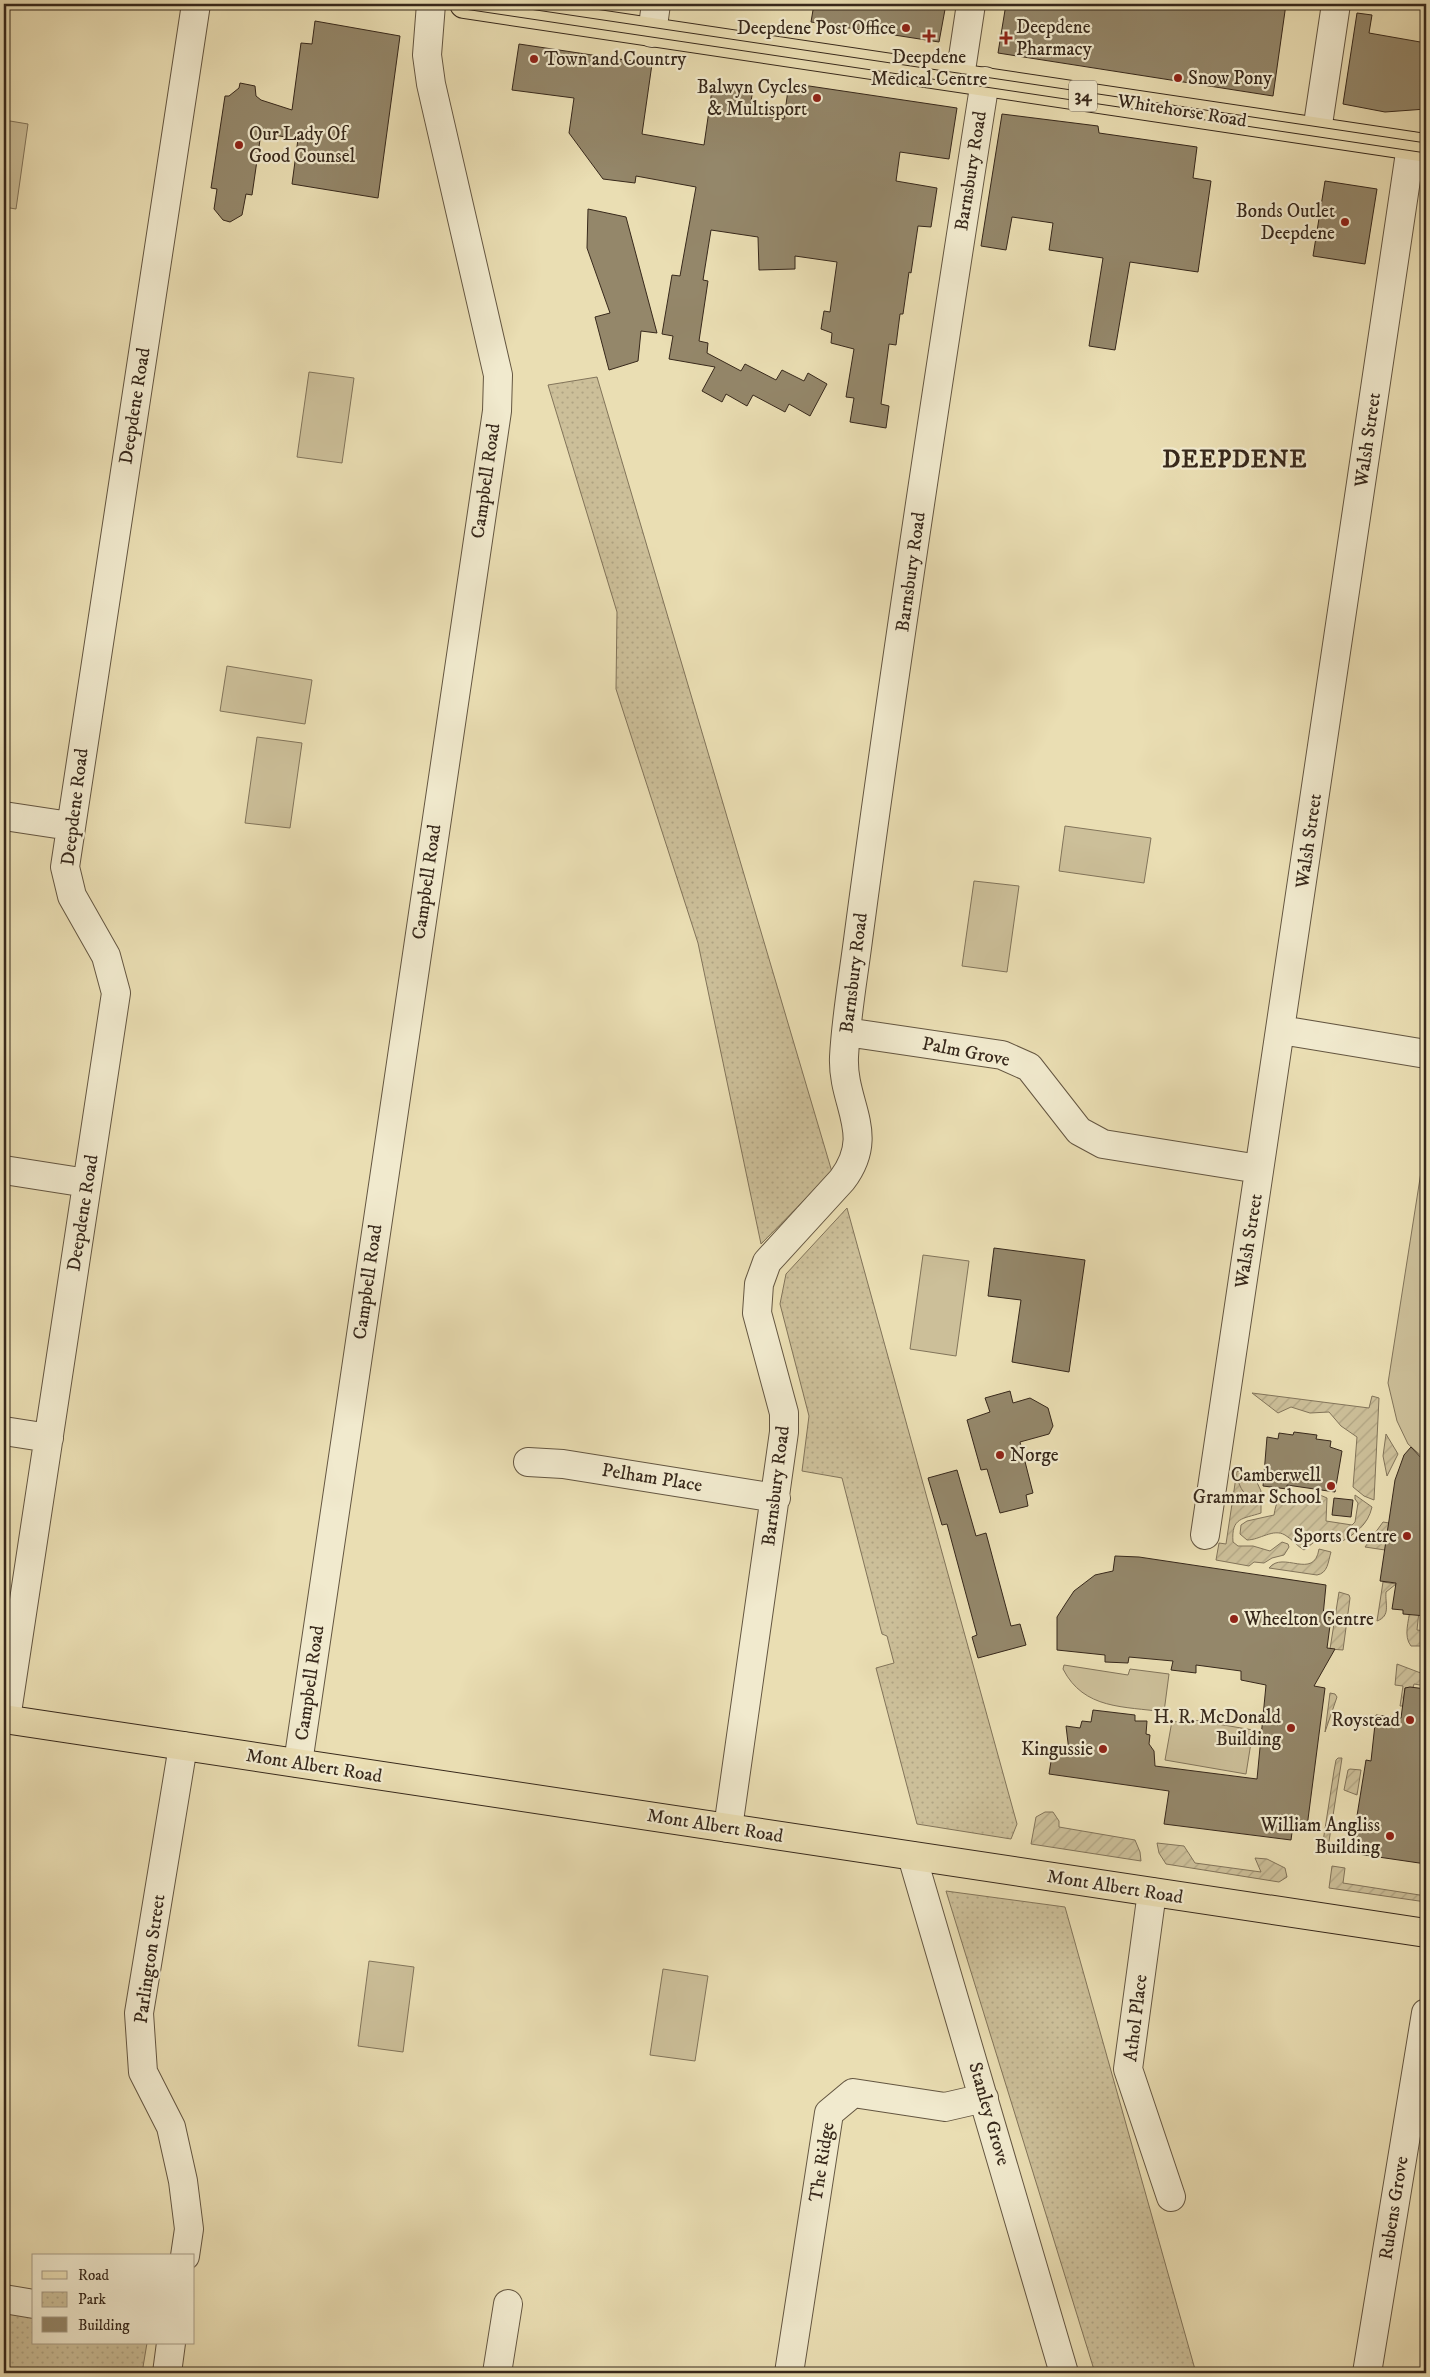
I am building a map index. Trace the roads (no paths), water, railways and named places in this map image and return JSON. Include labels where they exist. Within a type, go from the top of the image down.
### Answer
[{"type":"main road","name":"Whitehorse Road","points":[[464,4],[1419,147]]},
{"type":"main road","name":"Mont Albert Road","points":[[5,1719],[1426,1933]]},
{"type":"street","name":"Deepdene Road","points":[[5,1719],[116,993],[106,956],[72,896],[65,867],[196,4]]},
{"type":"street","name":"Campbell Road","points":[[298,1763],[497,411],[498,375],[431,84],[427,55],[431,4]]},
{"type":"street","points":[[652,32],[656,4]]},
{"type":"street","name":"Barnsbury Road","points":[[728,1828],[776,1498],[785,1422],[757,1309],[757,1292],[767,1262],[842,1180],[856,1156],[859,1138],[845,1073],[846,1032],[972,79],[971,4]]},
{"type":"street","points":[[1317,131],[1336,4]]},
{"type":"street","name":"Walsh Street","points":[[1205,1535],[1259,1169],[1419,147]]},
{"type":"street","points":[[4,816],[70,826]]},
{"type":"street","points":[[1281,1030],[1426,1054]]},
{"type":"street","name":"Palm Grove","points":[[846,1032],[1002,1055],[1029,1067],[1079,1131],[1103,1144],[1259,1169]]},
{"type":"street","points":[[4,1170],[87,1183]]},
{"type":"street","points":[[4,1431],[49,1438]]},
{"type":"street","name":"Pelham Place","points":[[528,1462],[563,1464],[776,1498]]},
{"type":"street","name":"Parlington Street","points":[[183,1746],[139,2014],[143,2072],[171,2127],[183,2181],[189,2229],[185,2254]]},
{"type":"street","name":"Stanley Grove","points":[[924,1858],[984,2098],[1064,2373]]},
{"type":"street","name":"Athol Place","points":[[1152,1892],[1128,2069],[1172,2197]]},
{"type":"street","name":"Rubens Grove","points":[[1367,2373],[1426,2013]]},
{"type":"street","name":"The Ridge","points":[[789,2373],[829,2113],[853,2093],[945,2107],[984,2098]]},
{"type":"street","points":[[4,2299],[32,2304]]},
{"type":"street","points":[[497,2373],[508,2304]]},
{"type":"street","points":[[167,2373],[171,2344]]},
{"type":"tram line","points":[[431,4],[1426,153]]},
{"type":"tram line","points":[[496,4],[1426,143]]},
{"type":"place","name":"Deepdene Post Office","points":[[906,28]]},
{"type":"place","name":"Deepdene Medical Centre","points":[[929,36]]},
{"type":"place","name":"Deepdene Pharmacy","points":[[1006,38]]},
{"type":"place","name":"Town and Country","points":[[534,59]]},
{"type":"place","name":"Snow Pony","points":[[1178,78]]},
{"type":"place","name":"Balwyn Cycles & Multisport","points":[[817,98]]},
{"type":"place","name":"Our Lady Of Good Counsel","points":[[239,145]]},
{"type":"place","name":"Bonds Outlet Deepdene","points":[[1345,222]]},
{"type":"place","name":"Norge","points":[[1000,1455]]},
{"type":"place","name":"Camberwell Grammar School","points":[[1331,1486]]},
{"type":"place","name":"Sports Centre","points":[[1407,1536]]},
{"type":"place","name":"Wheelton Centre","points":[[1234,1619]]},
{"type":"place","name":"Roystead","points":[[1410,1720]]},
{"type":"place","name":"H. R. McDonald Building","points":[[1291,1728]]},
{"type":"place","name":"Kingussie","points":[[1103,1749]]},
{"type":"place","name":"William Angliss Building","points":[[1390,1836]]},
{"type":"district","name":"DEEPDENE","points":[[1235,460]]}]
